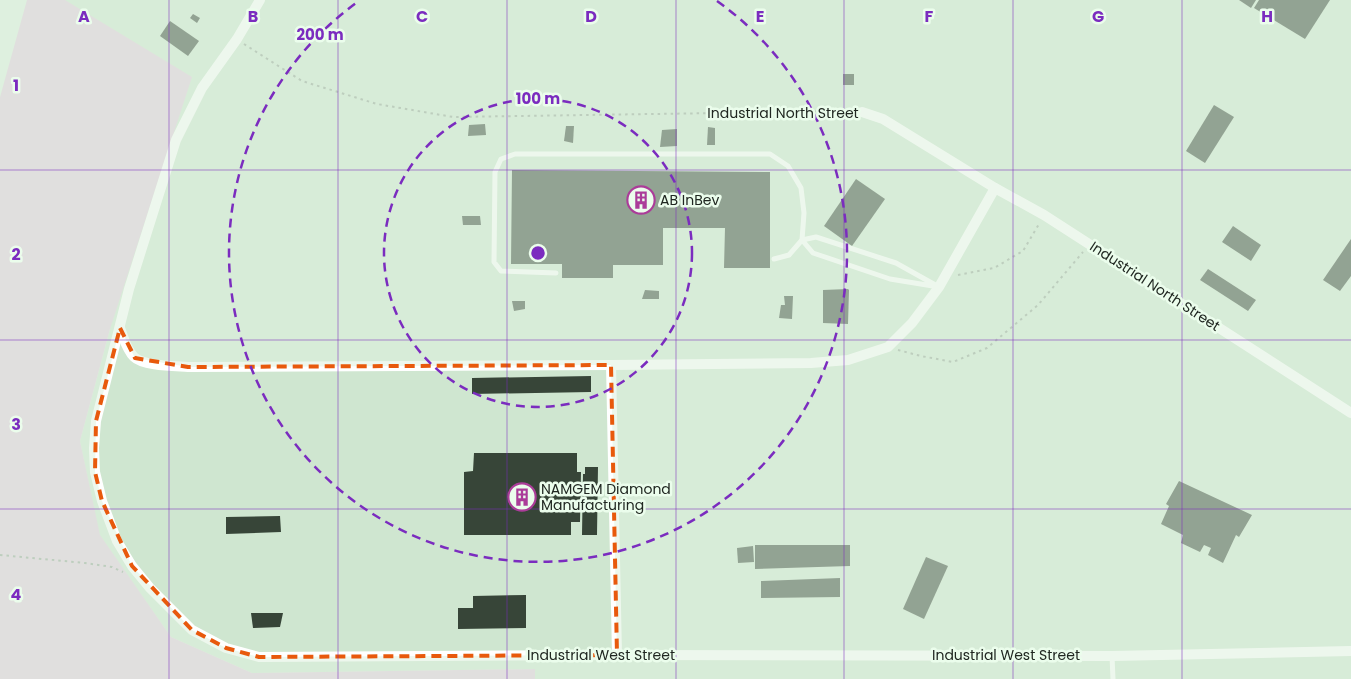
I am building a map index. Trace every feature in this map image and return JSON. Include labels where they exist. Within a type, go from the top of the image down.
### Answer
[{"type":"street","name":"Industrial West Street","points":[[260,0],[237,39],[202,88],[176,140],[129,289],[96,420],[95,464],[102,501],[117,541],[132,566],[150,588],[192,630],[226,648],[259,657],[617,655],[1112,656],[1351,651]]},
{"type":"street","name":"Industrial North Street","points":[[862,112],[883,119],[995,188],[1044,215],[1351,413]]},
{"type":"street","points":[[120,328],[128,349],[135,358],[144,362],[188,367],[811,363],[848,360],[888,347],[912,323],[939,287],[995,188]]},
{"type":"street","points":[[611,365],[617,655]]},
{"type":"lane","points":[[556,273],[501,271],[494,262],[495,172],[501,160],[515,154],[770,154],[788,166],[801,188],[804,213],[802,240],[789,255],[774,258]]},
{"type":"lane","points":[[802,240],[816,237],[896,263],[939,287]]},
{"type":"lane","points":[[802,240],[813,253],[890,278],[939,287]]},
{"type":"lane","points":[[1112,656],[1113,679]]},
{"type":"path","name":"Industrial North Street","points":[[237,39],[302,82],[376,104],[453,117],[862,112]]},
{"type":"path","points":[[949,270],[959,275],[994,268],[1023,251],[1044,215]]},
{"type":"path","points":[[888,347],[953,362],[987,348],[1038,305],[1090,244]]},
{"type":"path","points":[[0,555],[112,567],[125,573]]},
{"type":"highlighted area","points":[[120,328],[135,358],[188,367],[611,365],[617,655],[259,657],[226,648],[192,630],[132,566],[102,501],[95,472],[96,421]]},
{"type":"shaded area","points":[[27,0],[65,0],[192,77],[110,329],[80,441],[100,535],[171,637],[252,673],[535,669],[535,679],[0,679],[0,97]]},
{"type":"shaded area","points":[[65,0],[1351,0],[1351,679],[535,679],[534,669],[252,673],[171,637],[99,535],[80,441],[110,329]]},
{"type":"building","points":[[1239,0],[1256,0],[1251,8]]},
{"type":"building","points":[[1259,0],[1330,0],[1305,39],[1254,8]]},
{"type":"building","points":[[193,14],[200,18],[197,23],[190,18]]},
{"type":"building","points":[[170,21],[199,41],[188,56],[160,36]]},
{"type":"building","points":[[843,74],[854,74],[854,85],[843,85]]},
{"type":"building","points":[[1214,105],[1234,117],[1205,163],[1186,151]]},
{"type":"building","points":[[485,124],[486,135],[468,136],[469,125]]},
{"type":"building","points":[[566,126],[574,126],[573,143],[564,141]]},
{"type":"building","points":[[708,127],[715,128],[715,145],[707,145]]},
{"type":"building","points":[[677,129],[677,146],[660,147],[662,130]]},
{"type":"building","name":"AB InBev","points":[[512,170],[770,172],[770,268],[724,268],[725,228],[663,228],[663,265],[613,265],[613,278],[562,278],[562,264],[511,264]]},
{"type":"building","points":[[856,179],[885,199],[852,246],[824,226]]},
{"type":"building","points":[[462,216],[480,216],[481,225],[463,225]]},
{"type":"building","points":[[1233,226],[1261,245],[1251,261],[1222,242]]},
{"type":"building","points":[[1351,239],[1351,276],[1340,291],[1323,280]]},
{"type":"building","points":[[1208,269],[1256,300],[1248,311],[1200,280]]},
{"type":"building","points":[[848,289],[848,324],[823,323],[823,290]]},
{"type":"building","points":[[645,290],[659,291],[659,299],[642,299]]},
{"type":"building","points":[[784,296],[793,296],[792,319],[779,318],[781,305],[785,305]]},
{"type":"building","points":[[512,301],[525,301],[525,309],[514,311]]},
{"type":"building","points":[[591,376],[591,392],[472,394],[472,378]]},
{"type":"building","name":"NAMGEM Diamond Manufacturing","points":[[474,453],[577,453],[577,472],[581,472],[580,522],[571,522],[571,535],[464,535],[464,472],[473,471]]},
{"type":"building","points":[[585,467],[598,467],[597,535],[582,535],[583,474],[585,474]]},
{"type":"building","points":[[1179,481],[1252,515],[1239,537],[1236,535],[1223,563],[1208,555],[1211,548],[1204,545],[1200,552],[1181,543],[1183,535],[1161,524],[1169,506],[1166,504]]},
{"type":"building","points":[[280,516],[281,532],[226,534],[226,517]]},
{"type":"building","points":[[755,545],[850,545],[850,566],[755,569]]},
{"type":"building","points":[[753,546],[754,562],[738,563],[737,548]]},
{"type":"building","points":[[926,557],[948,566],[924,619],[903,609]]},
{"type":"building","points":[[840,578],[840,597],[761,598],[761,581]]},
{"type":"building","points":[[526,595],[526,628],[458,629],[458,608],[473,608],[473,596]]},
{"type":"building","points":[[251,613],[283,613],[280,627],[253,628]]},
{"type":"place","name":"AB InBev","points":[[641,200]]},
{"type":"place","name":"NAMGEM Diamond Manufacturing","points":[[522,497]]}]
